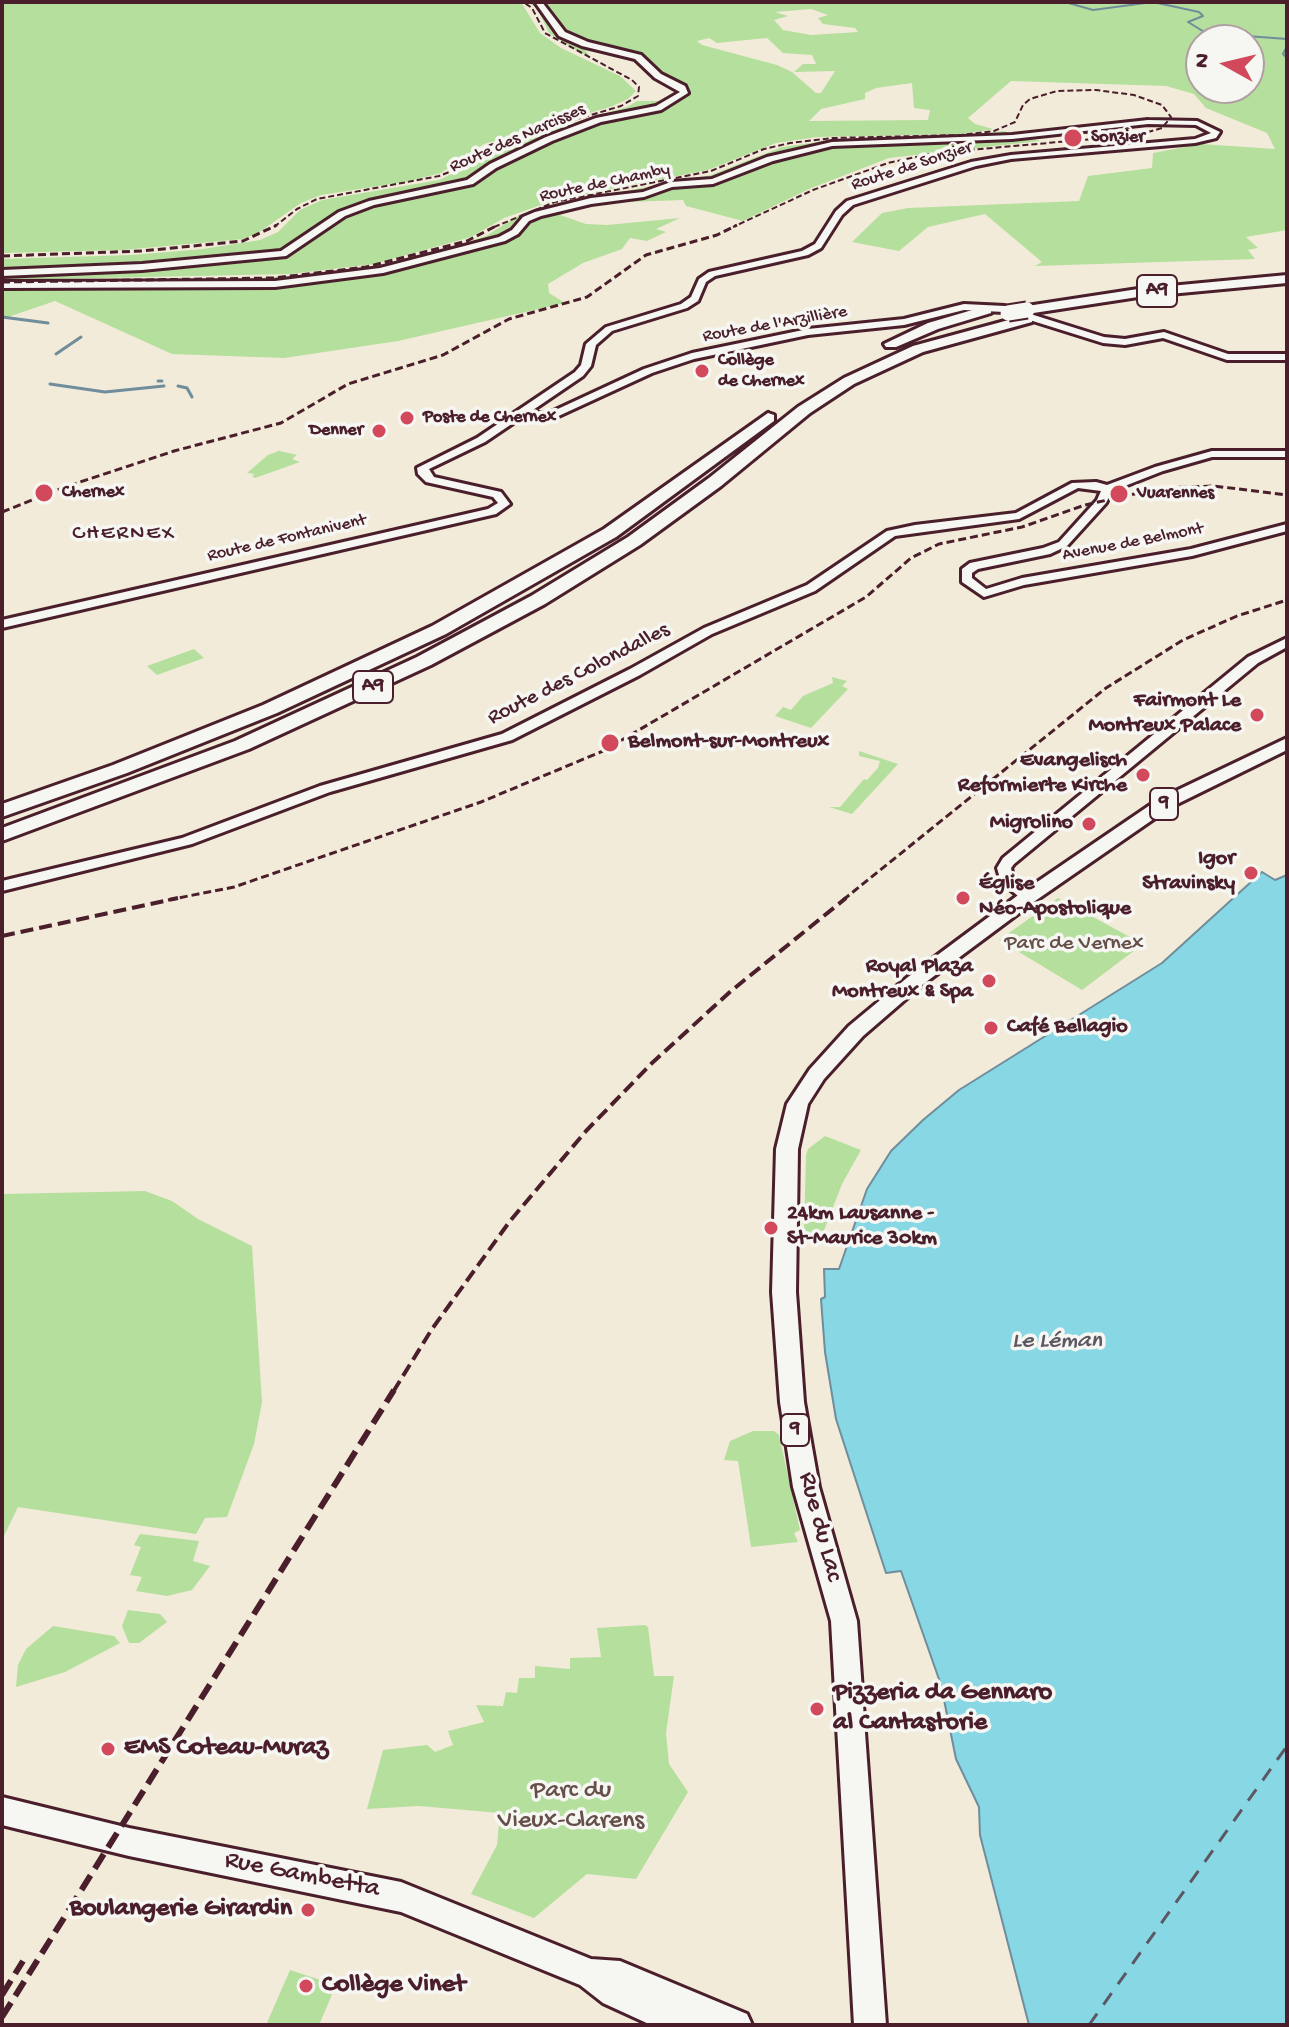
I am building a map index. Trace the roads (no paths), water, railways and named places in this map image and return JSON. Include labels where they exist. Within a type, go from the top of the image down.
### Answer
[{"type":"highway","points":[[1178,280],[1287,278]]},
{"type":"highway","name":"A9","points":[[2,811],[233,724],[399,650],[579,552],[713,472],[836,388],[899,357],[958,336],[1109,297],[1287,278]]},
{"type":"highway","name":"A9","points":[[2,835],[242,745],[382,683],[572,580],[634,541],[713,472],[768,418],[820,383],[864,360],[924,336],[1008,313],[1038,315],[1126,303],[1287,289]]},
{"type":"highway","points":[[1038,315],[1166,306]]},
{"type":"highway","points":[[864,360],[922,330],[986,310]]},
{"type":"main road","name":"9","points":[[1028,897],[1165,803],[1287,743]]},
{"type":"main road","name":"Rue du Lac","points":[[870,2025],[844,1621],[806,1487],[794,1423],[784,1292],[787,1149],[798,1104],[817,1074],[837,1051],[878,1012],[1028,897]]},
{"type":"main road","name":"Rue Gambetta","points":[[2,1811],[129,1842],[401,1897],[591,1974],[614,1992],[686,2025]]},
{"type":"main road","name":"Rue Gambetta","points":[[591,1974],[620,1976],[736,2025]]},
{"type":"street","name":"Route des Narcisses","points":[[2,273],[142,267],[283,254],[342,214],[382,201],[470,182],[489,168],[549,139],[599,120],[658,108],[684,93],[682,88],[658,76],[638,57],[585,44],[562,34],[538,2]]},
{"type":"street","name":"Route de Sonzier","points":[[523,414],[579,374],[587,361],[591,344],[609,329],[684,306],[695,299],[702,281],[712,274],[785,260],[812,250],[844,208],[868,195],[987,160],[1195,141],[1213,136],[1216,132],[1189,122],[1126,123]]},
{"type":"street","name":"Route de Chamby","points":[[2,285],[206,286],[324,280],[390,269],[502,239],[515,232],[522,221],[538,214],[591,201],[639,196],[671,185],[713,181],[764,161],[819,146],[1012,137],[1126,123]]},
{"type":"street","name":"Route de l'Arzillière","points":[[523,414],[548,417],[681,359],[808,332],[904,322],[964,307],[1005,309],[1038,315],[1103,340],[1133,341],[1150,335],[1173,336],[1227,357],[1287,357]]},
{"type":"street","name":"Route de Fontanivent","points":[[2,624],[485,514],[504,504],[502,497],[494,492],[436,482],[424,474],[426,466],[472,446],[523,414]]},
{"type":"street","points":[[1107,489],[1193,458],[1229,453],[1287,454]]},
{"type":"street","name":"Route des Colondalles","points":[[2,886],[187,841],[325,789],[507,737],[733,618],[811,588],[891,533],[924,526],[1019,516],[1076,485],[1096,485],[1107,489]]},
{"type":"street","name":"Avenue de Belmont","points":[[1107,489],[1102,501],[1063,544],[969,569],[966,579],[984,593],[1025,581],[1192,552],[1287,527]]},
{"type":"street","points":[[1028,897],[1006,879],[1004,868],[1008,861],[1253,660],[1287,642]]},
{"type":"water","name":"Le Léman","points":[[1262,872],[1275,880],[1287,875],[1287,2025],[1029,2025],[980,1835],[979,1807],[956,1759],[941,1685],[901,1571],[886,1573],[836,1419],[825,1352],[821,1299],[825,1297],[824,1269],[839,1269],[867,1189],[891,1151],[923,1120],[959,1090],[1162,963]]},
{"type":"waterway","points":[[1065,2],[1093,10],[1153,2],[1199,12],[1203,16],[1188,22],[1206,33],[1287,39]]},
{"type":"waterway","points":[[1287,46],[1283,54],[1287,58]]},
{"type":"waterway","points":[[2,317],[48,323]]},
{"type":"waterway","points":[[56,354],[81,337]]},
{"type":"waterway","points":[[50,384],[105,392],[164,386]]},
{"type":"waterway","points":[[178,386],[187,388],[192,397]]},
{"type":"railway","points":[[276,226],[297,209],[317,199],[439,176],[457,169],[490,145],[621,106],[638,96],[639,87],[632,80],[545,33],[532,8],[523,2]]},
{"type":"railway","points":[[495,227],[555,202],[711,171],[764,149],[790,143],[833,138],[961,135],[994,131],[1015,122],[1023,105],[1030,99],[1057,91],[1096,90],[1134,95],[1162,105],[1171,117],[1162,128],[1138,135],[935,153],[888,163],[813,190],[733,227]]},
{"type":"railway","points":[[733,227],[737,225]]},
{"type":"railway","points":[[2,256],[142,251],[243,241],[276,226]]},
{"type":"railway","points":[[2,282],[274,278],[366,267],[467,241],[495,227]]},
{"type":"railway","points":[[2,512],[65,487],[174,451],[281,423],[348,384],[443,355],[509,319],[587,297],[646,255],[717,235],[733,227]]},
{"type":"railway","points":[[176,898],[234,887],[481,802],[603,751],[866,597],[911,558],[939,544],[1022,527],[1085,505],[1161,488],[1214,486],[1287,495]]},
{"type":"railway","points":[[843,900],[1106,688],[1183,640],[1237,616],[1287,600]]},
{"type":"railway","points":[[2,936],[176,898]]},
{"type":"railway","points":[[168,900],[176,898]]},
{"type":"railway","points":[[393,1392],[432,1329],[510,1221],[586,1131],[652,1063],[731,991],[846,898]]},
{"type":"railway","points":[[2,2017],[394,1390]]},
{"type":"railway","points":[[2,1995],[23,1961]]},
{"type":"place","name":"Sonzier","points":[[1073,138]]},
{"type":"place","name":"Collège de Chernex","points":[[702,371]]},
{"type":"place","name":"Poste de Chernex","points":[[407,418]]},
{"type":"place","name":"Denner","points":[[379,431]]},
{"type":"place","name":"Chernex","points":[[44,493]]},
{"type":"place","name":"Vuarennes","points":[[1119,494]]},
{"type":"place","name":"Fairmont Le Montreux Palace","points":[[1257,715]]},
{"type":"place","name":"Belmont-sur-Montreux","points":[[610,743]]},
{"type":"place","name":"Evangelisch Reformierte Kirche","points":[[1143,775]]},
{"type":"place","name":"Migrolino","points":[[1089,824]]},
{"type":"place","name":"Igor Stravinsky","points":[[1251,873]]},
{"type":"place","name":"Église Néo-Apostolique","points":[[963,898]]},
{"type":"place","name":"Royal Plaza Montreux & Spa","points":[[989,981]]},
{"type":"place","name":"Café Bellagio","points":[[991,1028]]},
{"type":"place","name":"24km Lausanne - St-Maurice 30km","points":[[771,1228]]},
{"type":"place","name":"Pizzeria da Gennaro al Cantastorie","points":[[817,1709]]},
{"type":"place","name":"EMS Coteau-Muraz","points":[[108,1749]]},
{"type":"place","name":"Boulangerie Girardin","points":[[308,1910]]},
{"type":"place","name":"Collège Vinet","points":[[306,1986]]},
{"type":"district","name":"CHERNEX","points":[[124,535]]},
{"type":"park label","name":"Parc de Vernex","points":[[1074,945]]},
{"type":"park label","name":"Parc du Vieux-Clarens","points":[[571,1807]]}]
